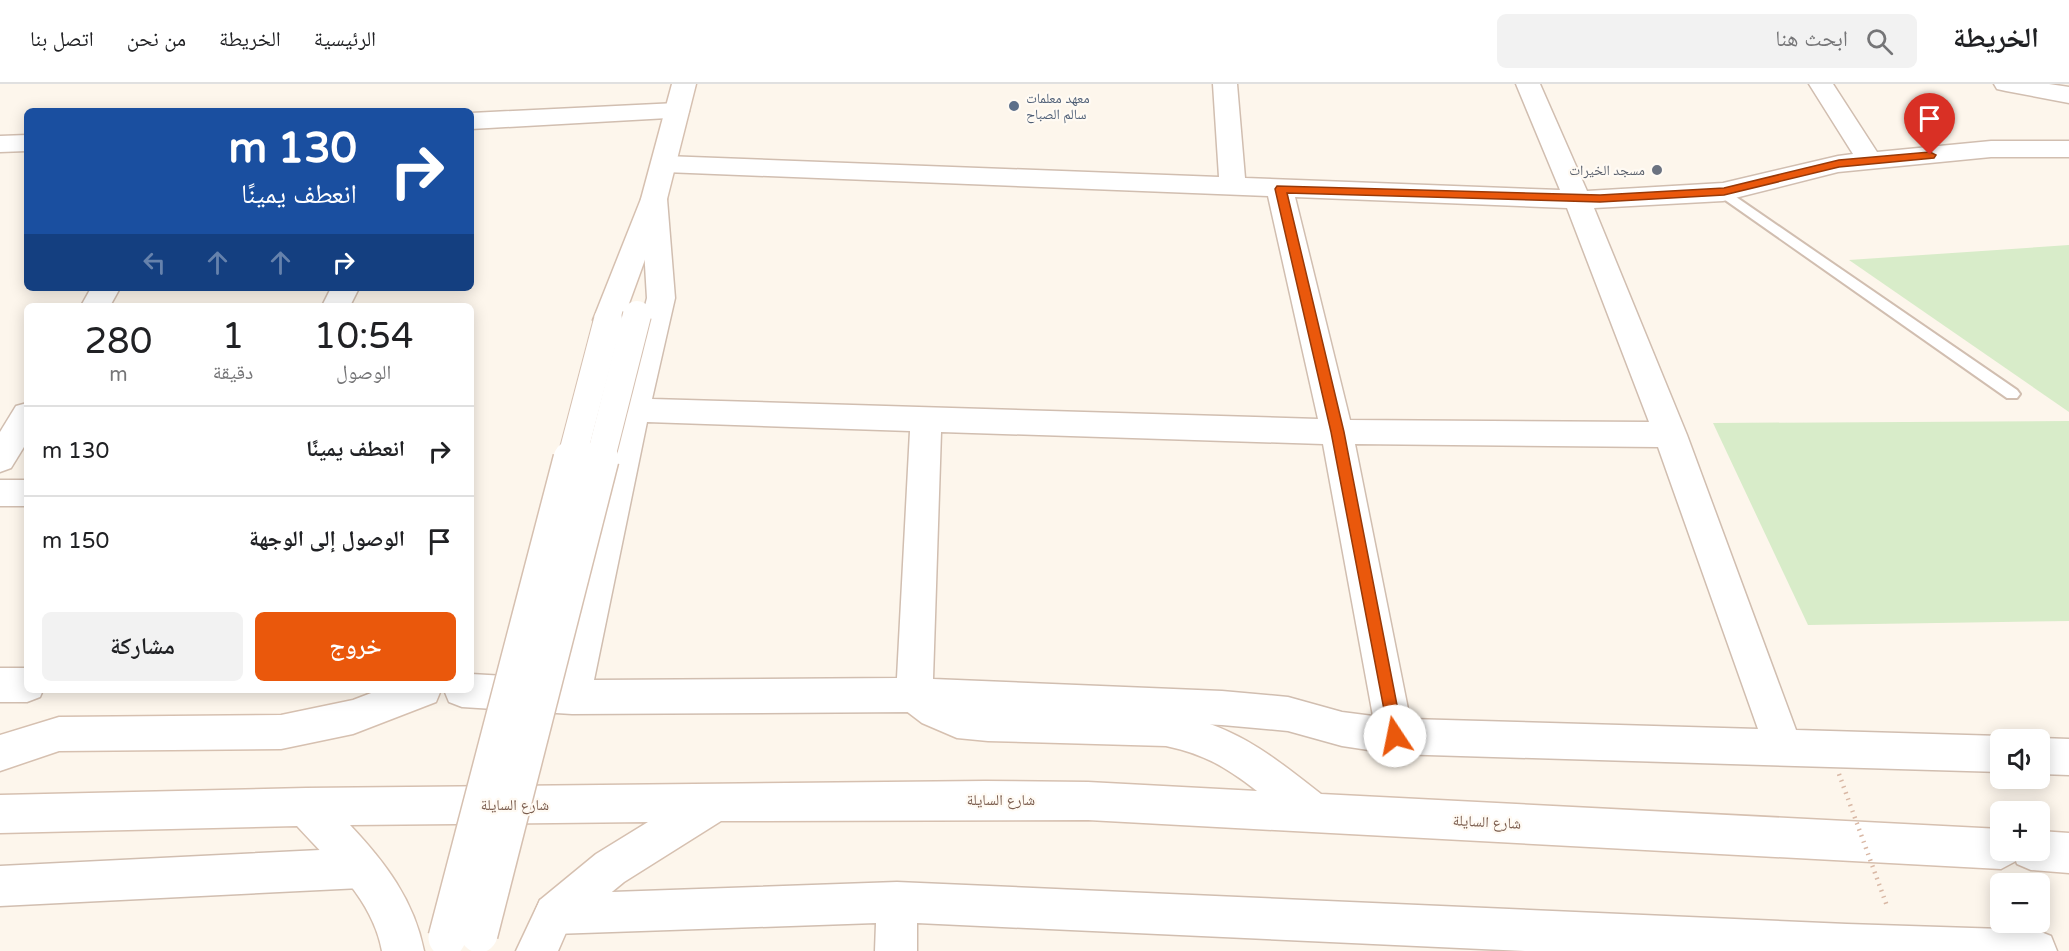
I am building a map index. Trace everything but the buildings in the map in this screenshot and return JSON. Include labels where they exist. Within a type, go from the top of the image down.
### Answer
[{"type":"street","points":[[461,944],[684,84]]},
{"type":"street","points":[[1225,84],[1233,186]]},
{"type":"street","points":[[1528,84],[1580,200],[1671,435],[1783,747]]},
{"type":"street","points":[[1821,84],[1870,161]]},
{"type":"street","points":[[2006,84],[2069,95]]},
{"type":"street","points":[[474,121],[677,111]]},
{"type":"street","points":[[0,144],[24,143]]},
{"type":"street","points":[[665,164],[1580,200],[1724,192],[1839,164],[1991,149],[2069,149]]},
{"type":"street","points":[[1280,189],[1337,432],[1395,736]]},
{"type":"street","points":[[573,697],[634,410],[662,298],[654,199]]},
{"type":"street","points":[[634,410],[1337,432],[1671,435]]},
{"type":"street","points":[[914,695],[926,419]]},
{"type":"street","points":[[0,459],[24,420]]},
{"type":"street","points":[[0,493],[24,493]]},
{"type":"street","points":[[0,685],[24,685]]},
{"type":"street","points":[[474,691],[573,697],[914,695],[1222,708],[1288,714],[1342,729],[1395,736],[1990,754]]},
{"type":"street","points":[[0,753],[59,734],[281,732],[353,717],[415,693]]},
{"type":"street","points":[[914,695],[935,711],[957,721],[988,724],[1166,729],[1195,735],[1223,746],[1250,762],[1312,812]]},
{"type":"street","points":[[2050,756],[2069,757]]},
{"type":"street","name":"شارع السايلة","points":[[0,814],[306,807],[1067,801],[1990,848]]},
{"type":"street","points":[[537,951],[554,914],[610,868],[714,804]]},
{"type":"street","points":[[306,807],[361,868],[396,921],[403,951]]},
{"type":"street","points":[[2050,851],[2069,852]]},
{"type":"street","points":[[0,886],[361,868]]},
{"type":"street","points":[[554,914],[897,902],[1928,949],[2036,951]]},
{"type":"street","points":[[896,951],[897,902]]},
{"type":"lane","points":[[1724,192],[2012,394]]},
{"type":"path","points":[[1839,774],[1887,906]]},
{"type":"green space","points":[[2069,245],[2069,412],[1849,260]]},
{"type":"green space","points":[[2069,421],[2069,621],[1808,625],[1713,423]]},
{"type":"place","name":"معهد معلمات سالم الصباح","points":[[1014,106]]},
{"type":"place","name":"مسجد الخيرات","points":[[1657,170]]},
{"type":"route","points":[[1395,736],[1337,432],[1280,189],[1600,199],[1724,192],[1839,164],[1930,155]]}]
